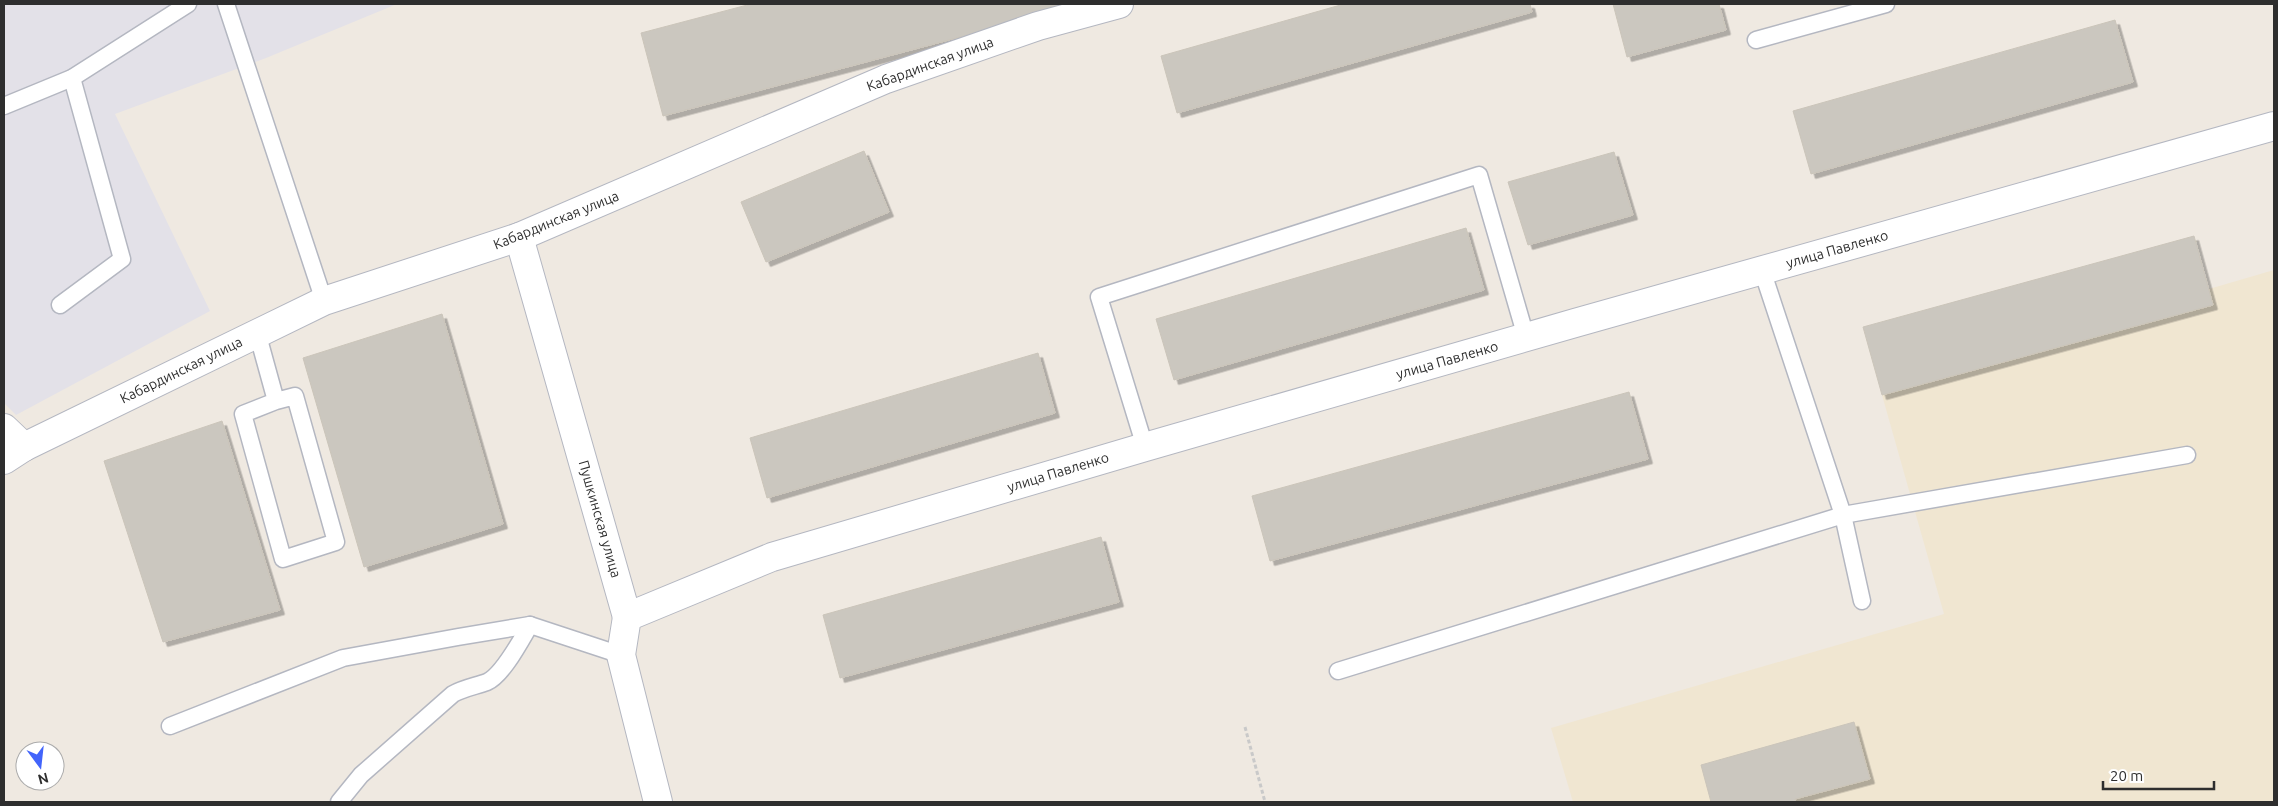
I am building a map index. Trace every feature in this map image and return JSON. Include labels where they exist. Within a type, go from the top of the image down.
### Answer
[{"type":"main road","name":"Кабардинская улица","points":[[14,453],[257,332],[324,301],[519,237],[886,78],[1038,26],[1120,4]]},
{"type":"main road","name":"улица Павленко","points":[[627,616],[772,557],[1526,337],[2274,126]]},
{"type":"main road","name":"Пушкинская улица","points":[[519,237],[627,616],[621,655],[658,802]]},
{"type":"main road","points":[[4,428],[14,453]]},
{"type":"lane","points":[[4,106],[72,78],[188,4]]},
{"type":"lane","points":[[226,4],[324,301]]},
{"type":"lane","points":[[1756,40],[1886,4]]},
{"type":"lane","points":[[60,306],[122,260],[72,78]]},
{"type":"lane","points":[[1145,447],[1099,297],[1479,175],[1526,337]]},
{"type":"lane","points":[[1762,270],[1843,515],[1862,601]]},
{"type":"lane","points":[[257,332],[276,401]]},
{"type":"lane","points":[[296,396],[336,542],[283,559],[243,414],[276,401],[296,396]]},
{"type":"lane","points":[[1338,671],[1843,515],[2186,454]]},
{"type":"lane","points":[[170,726],[343,658],[530,625],[621,655]]},
{"type":"lane","points":[[339,802],[361,775],[453,694],[489,681],[502,668],[530,625]]},
{"type":"path","points":[[1245,726],[1265,802]]},
{"type":"shaded area","points":[[4,4],[397,4],[266,58],[115,114],[210,311],[16,415],[4,403]]},
{"type":"shaded area","points":[[2274,270],[2274,802],[1573,802],[1551,728],[1944,614],[1882,395],[2212,305],[2209,289]]},
{"type":"building","points":[[751,4],[1084,4],[663,116],[641,33]]},
{"type":"building","points":[[1344,4],[1530,4],[1532,12],[1177,113],[1161,56]]},
{"type":"building","points":[[1613,4],[1719,4],[1726,30],[1627,57]]},
{"type":"building","points":[[2115,20],[2133,82],[1811,174],[1793,111]]},
{"type":"building","points":[[864,151],[889,212],[766,262],[741,202]]},
{"type":"building","points":[[1614,152],[1633,215],[1528,245],[1508,182]]},
{"type":"building","points":[[1466,228],[1484,290],[1174,380],[1156,319]]},
{"type":"building","points":[[2194,236],[2213,305],[1882,395],[1863,327]]},
{"type":"building","points":[[442,314],[503,524],[364,567],[303,358]]},
{"type":"building","points":[[1038,353],[1055,413],[767,498],[750,438]]},
{"type":"building","points":[[1629,392],[1648,459],[1270,561],[1252,496]]},
{"type":"building","points":[[222,421],[280,610],[163,642],[104,461]]},
{"type":"building","points":[[1101,537],[1119,602],[840,678],[823,615]]},
{"type":"building","points":[[1854,722],[1870,779],[1795,799],[1796,802],[1711,802],[1701,765]]}]
